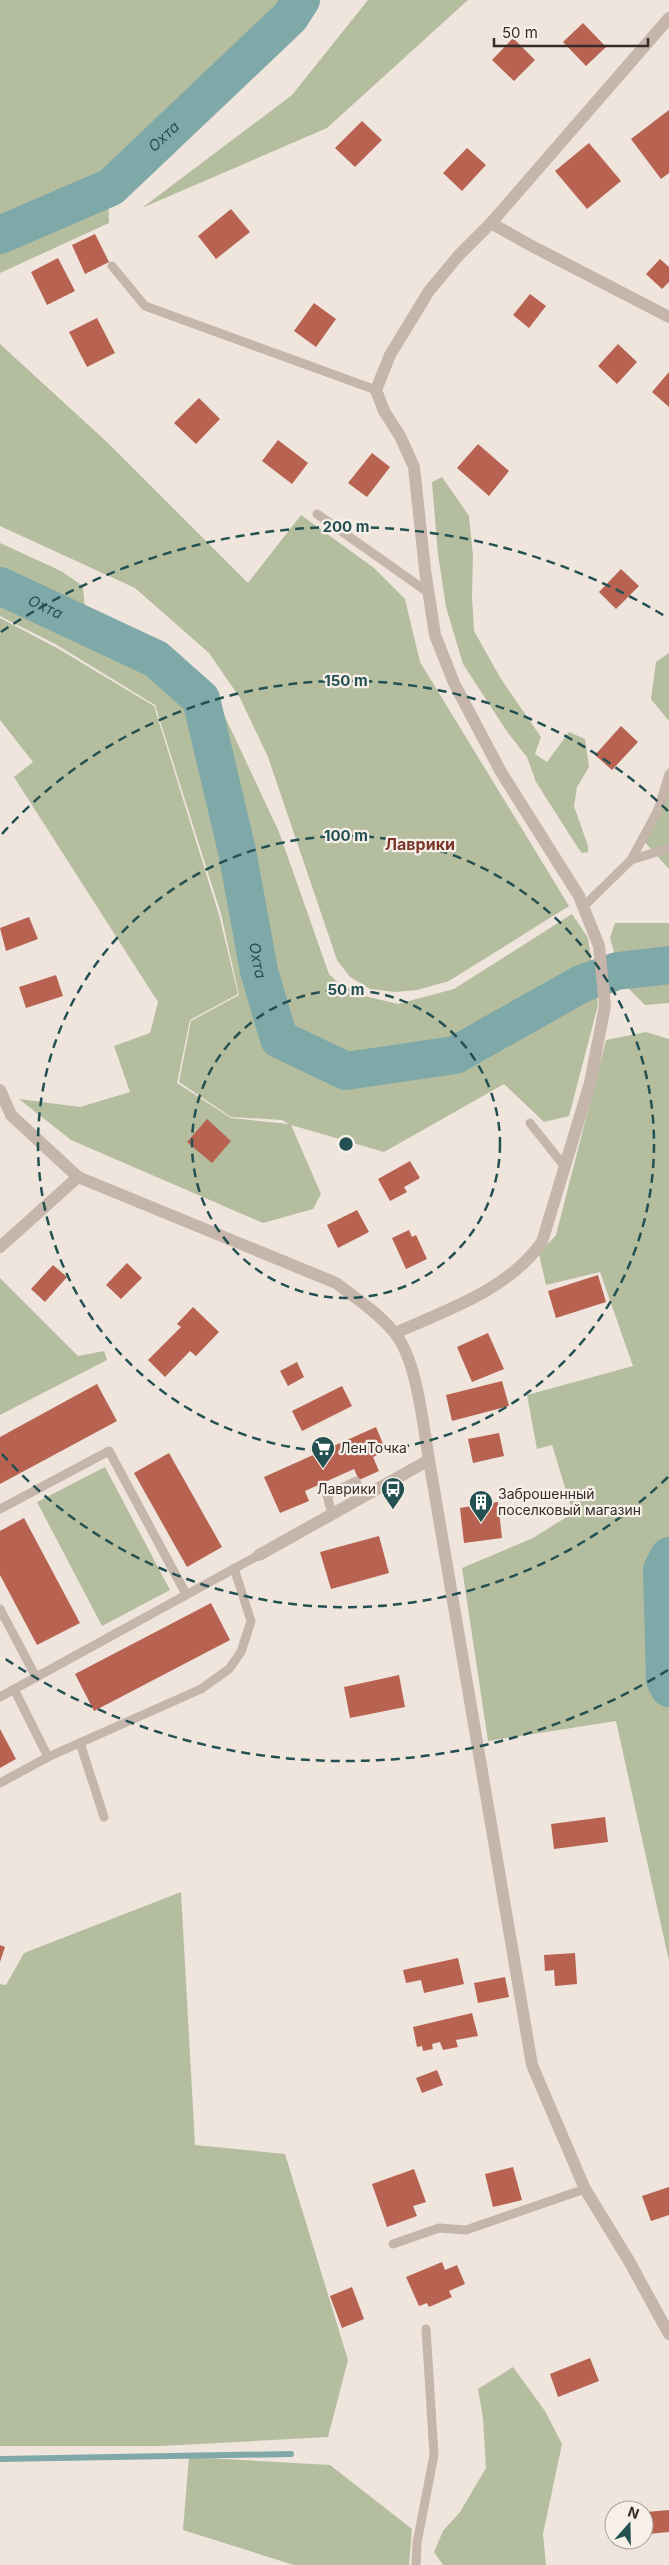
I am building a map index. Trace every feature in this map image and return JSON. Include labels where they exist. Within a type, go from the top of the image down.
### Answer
[{"type":"street","points":[[396,1333],[488,1290],[530,1259],[542,1242],[590,1083],[605,1006],[599,946],[584,906],[501,772],[454,683],[435,634],[428,593],[414,467],[400,436],[384,411],[376,390],[390,354],[429,291],[459,255],[491,223],[669,18]]},
{"type":"street","points":[[491,223],[669,316]]},
{"type":"street","points":[[0,1090],[11,1115],[78,1177],[336,1283],[367,1306],[396,1333],[410,1363],[429,1460],[532,2065],[585,2190],[629,2261],[669,2334]]},
{"type":"street","points":[[0,1247],[78,1177]]},
{"type":"street","points":[[259,1555],[429,1460]]},
{"type":"lane","points":[[112,266],[145,306],[376,390]]},
{"type":"lane","points":[[318,514],[428,593]]},
{"type":"lane","points":[[584,906],[631,860],[658,810],[669,774]]},
{"type":"lane","points":[[631,860],[669,848]]},
{"type":"lane","points":[[530,1123],[566,1167]]},
{"type":"lane","points":[[0,1509],[109,1451],[186,1594]]},
{"type":"lane","points":[[332,1514],[327,1495],[356,1481],[362,1497]]},
{"type":"lane","points":[[0,1697],[259,1555]]},
{"type":"lane","points":[[0,1784],[48,1758],[201,1689],[229,1669],[241,1652],[251,1621],[234,1568]]},
{"type":"lane","points":[[0,1610],[36,1677]]},
{"type":"lane","points":[[14,1690],[48,1758]]},
{"type":"lane","points":[[80,1743],[104,1817]]},
{"type":"lane","points":[[394,2244],[439,2228],[466,2230],[585,2190]]},
{"type":"lane","points":[[416,2565],[417,2543],[434,2455],[426,2329]]},
{"type":"green space","points":[[0,0],[299,0],[289,15],[108,185],[109,223],[0,273]]},
{"type":"green space","points":[[368,0],[468,0],[327,128],[142,208],[292,95]]},
{"type":"green space","points":[[0,344],[108,443],[248,583],[301,515],[374,568],[405,599],[420,662],[569,906],[449,981],[417,990],[395,992],[370,989],[350,977],[337,960],[268,757],[240,698],[209,653],[135,588],[0,526]]},
{"type":"green space","points":[[442,477],[469,516],[473,556],[472,597],[474,631],[501,679],[541,737],[535,754],[547,762],[569,732],[585,739],[589,767],[577,787],[574,806],[588,846],[588,852],[582,853],[578,848],[536,782],[527,757],[508,733],[463,664],[446,607],[438,554],[432,482]]},
{"type":"green space","points":[[0,543],[61,571],[83,586],[85,611],[174,656],[213,691],[279,832],[329,974],[348,992],[398,1004],[454,989],[572,914],[588,938],[598,1005],[569,1116],[544,1122],[504,1084],[384,1152],[291,1125],[321,1194],[313,1209],[263,1223],[71,1140],[19,1099],[80,1107],[130,1092],[114,1046],[150,1033],[158,1002],[14,777],[33,762],[0,720],[0,618],[57,648],[154,706],[219,915],[238,994],[190,1020],[177,1083],[231,1118],[289,1124],[282,1120],[231,1117],[179,1082],[191,1021],[239,995],[221,914],[155,705],[57,645],[0,616]]},
{"type":"green space","points":[[669,653],[669,721],[651,699],[656,662]]},
{"type":"green space","points":[[669,766],[669,869],[641,838],[656,811]]},
{"type":"green space","points":[[615,923],[669,923],[669,1003],[645,1005],[623,983],[610,938]]},
{"type":"green space","points":[[646,1032],[669,1039],[669,1961],[616,1721],[488,1741],[462,1568],[533,1538],[573,1513],[552,1445],[537,1449],[527,1395],[633,1366],[600,1272],[546,1285],[539,1254],[556,1235],[606,1040]]},
{"type":"green space","points":[[0,1278],[78,1356],[104,1351],[107,1360],[0,1415]]},
{"type":"green space","points":[[105,1467],[170,1590],[102,1626],[37,1502]]},
{"type":"green space","points":[[181,1892],[195,2145],[285,2154],[348,2360],[328,2437],[162,2446],[0,2446],[0,1984],[6,1985],[24,1953]]},
{"type":"green space","points":[[513,2367],[545,2411],[562,2444],[543,2534],[546,2565],[443,2565],[434,2552],[443,2531],[460,2512],[486,2468],[483,2418],[478,2389]]},
{"type":"green space","points":[[189,2457],[330,2465],[412,2529],[409,2565],[294,2565],[183,2530]]},
{"type":"building","points":[[583,23],[606,47],[586,66],[563,42]]},
{"type":"building","points":[[513,38],[535,60],[514,81],[492,60]]},
{"type":"building","points":[[669,110],[669,173],[661,179],[631,139]]},
{"type":"building","points":[[362,121],[382,140],[355,167],[335,148]]},
{"type":"building","points":[[589,143],[621,181],[587,209],[555,171]]},
{"type":"building","points":[[467,148],[486,165],[462,191],[443,173]]},
{"type":"building","points":[[231,209],[250,232],[216,259],[198,236]]},
{"type":"building","points":[[95,234],[109,262],[85,274],[72,245]]},
{"type":"building","points":[[58,258],[75,291],[47,305],[31,272]]},
{"type":"building","points":[[660,259],[669,267],[669,282],[662,289],[646,274]]},
{"type":"building","points":[[530,294],[546,306],[529,328],[513,315]]},
{"type":"building","points":[[314,303],[336,319],[316,347],[294,331]]},
{"type":"building","points":[[97,318],[115,353],[87,367],[69,332]]},
{"type":"building","points":[[618,344],[637,362],[617,384],[598,366]]},
{"type":"building","points":[[669,372],[669,407],[652,392]]},
{"type":"building","points":[[199,398],[220,419],[196,444],[174,423]]},
{"type":"building","points":[[278,440],[308,463],[292,484],[262,461]]},
{"type":"building","points":[[478,444],[509,471],[489,496],[457,468]]},
{"type":"building","points":[[372,453],[390,467],[367,497],[348,483]]},
{"type":"building","points":[[621,569],[639,586],[616,609],[599,592]]},
{"type":"building","points":[[621,726],[638,742],[612,770],[595,755]]},
{"type":"building","points":[[29,917],[38,939],[6,951],[0,928]]},
{"type":"building","points":[[56,975],[63,996],[26,1008],[19,987]]},
{"type":"building","points":[[207,1119],[231,1141],[212,1163],[187,1142]]},
{"type":"building","points":[[410,1161],[420,1178],[404,1187],[407,1192],[390,1201],[378,1179]]},
{"type":"building","points":[[357,1210],[369,1232],[338,1248],[327,1225]]},
{"type":"building","points":[[409,1230],[412,1237],[416,1235],[427,1259],[406,1269],[392,1238]]},
{"type":"building","points":[[127,1263],[142,1278],[121,1299],[106,1285]]},
{"type":"building","points":[[53,1265],[67,1277],[45,1302],[31,1289]]},
{"type":"building","points":[[598,1275],[606,1302],[556,1318],[548,1291]]},
{"type":"building","points":[[193,1307],[219,1332],[196,1356],[190,1351],[165,1377],[148,1360],[181,1327],[177,1324]]},
{"type":"building","points":[[488,1333],[504,1369],[472,1382],[457,1347]]},
{"type":"building","points":[[297,1362],[304,1377],[288,1386],[280,1371]]},
{"type":"building","points":[[502,1381],[509,1406],[452,1421],[446,1395]]},
{"type":"building","points":[[97,1384],[117,1421],[0,1484],[0,1437]]},
{"type":"building","points":[[342,1386],[352,1406],[302,1431],[292,1411]]},
{"type":"building","points":[[376,1427],[386,1451],[373,1457],[379,1471],[359,1480],[354,1469],[305,1491],[309,1501],[280,1513],[264,1477]]},
{"type":"building","points":[[499,1433],[504,1456],[473,1463],[468,1439]]},
{"type":"building","points":[[169,1453],[222,1547],[187,1567],[134,1473]]},
{"type":"building","name":"Заброшенный поселковый магазин","points":[[498,1502],[502,1538],[464,1543],[460,1508]]},
{"type":"building","points":[[24,1518],[80,1623],[37,1645],[0,1575],[0,1531]]},
{"type":"building","points":[[379,1536],[389,1573],[331,1589],[320,1552]]},
{"type":"building","points":[[211,1603],[230,1640],[94,1711],[75,1674]]},
{"type":"building","points":[[399,1675],[405,1707],[350,1718],[344,1687]]},
{"type":"building","points":[[0,1729],[16,1759],[0,1768]]},
{"type":"building","points":[[605,1817],[608,1842],[554,1849],[551,1824]]},
{"type":"building","points":[[0,1945],[5,1947],[0,1962]]},
{"type":"building","points":[[575,1953],[577,1984],[555,1986],[554,1970],[545,1971],[544,1955]]},
{"type":"building","points":[[458,1958],[464,1984],[424,1993],[421,1980],[406,1983],[403,1970]]},
{"type":"building","points":[[505,1977],[509,1997],[478,2003],[474,1983]]},
{"type":"building","points":[[472,2013],[478,2036],[456,2040],[458,2047],[443,2050],[440,2042],[432,2044],[433,2049],[423,2051],[422,2046],[417,2047],[413,2027]]},
{"type":"building","points":[[437,2070],[443,2085],[422,2093],[416,2078]]},
{"type":"building","points":[[513,2167],[522,2200],[493,2207],[485,2174]]},
{"type":"building","points":[[414,2169],[426,2202],[413,2206],[417,2216],[387,2227],[372,2184]]},
{"type":"building","points":[[669,2187],[669,2215],[651,2221],[642,2196]]},
{"type":"building","points":[[442,2262],[445,2270],[457,2265],[465,2284],[449,2291],[452,2297],[429,2307],[427,2303],[419,2306],[406,2277]]},
{"type":"building","points":[[352,2287],[364,2319],[342,2328],[330,2296]]},
{"type":"building","points":[[590,2358],[599,2381],[558,2397],[550,2374]]},
{"type":"building","points":[[669,2510],[669,2532],[654,2533],[654,2511]]},
{"type":"waterway","name":"Охта","points":[[0,235],[111,187],[290,17],[301,0]]},
{"type":"waterway","name":"Охта","points":[[0,586],[156,659],[201,699],[237,851],[259,971],[279,1039],[346,1071],[455,1055],[581,984],[617,971],[669,965]]},
{"type":"waterway","name":"Охта","points":[[669,1556],[662,1570],[665,1680],[669,1688]]},
{"type":"waterway","points":[[0,2459],[291,2454]]},
{"type":"place","name":"ЛенТочка","points":[[323,1469]]},
{"type":"place","name":"Лаврики","points":[[393,1510]]},
{"type":"place","name":"Заброшенный поселковый магазин","points":[[481,1523]]},
{"type":"district","name":"Лаврики","points":[[420,844]]}]
